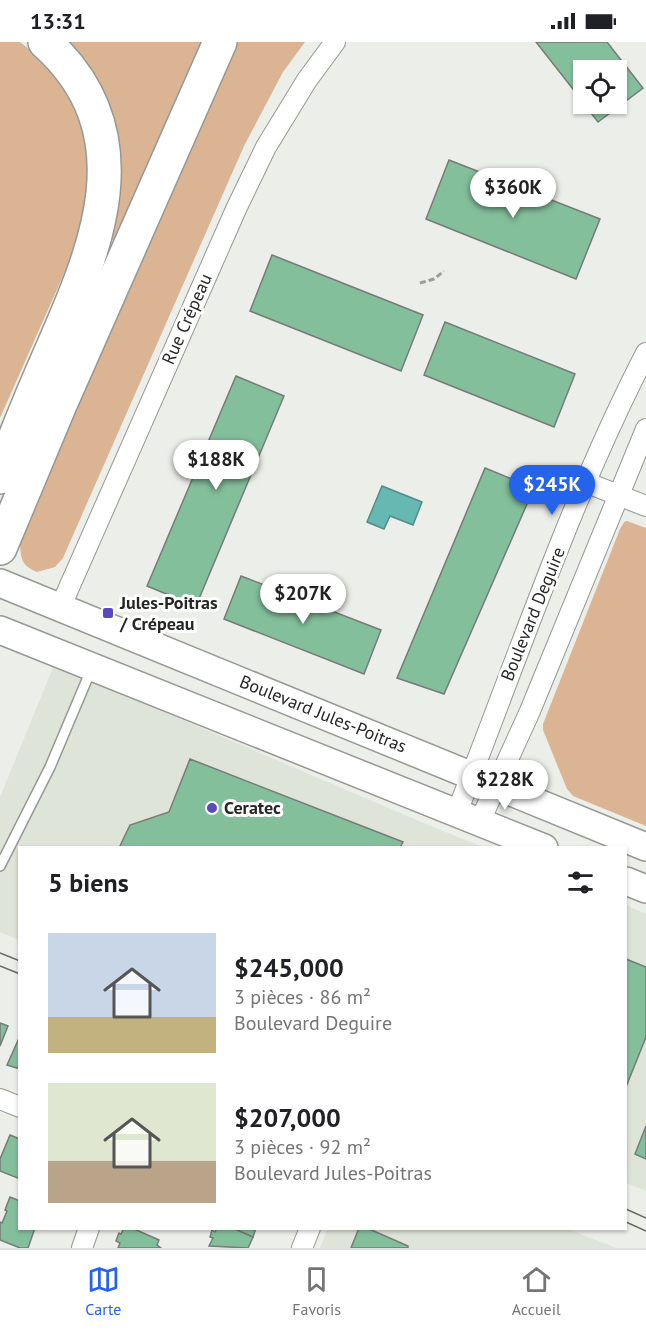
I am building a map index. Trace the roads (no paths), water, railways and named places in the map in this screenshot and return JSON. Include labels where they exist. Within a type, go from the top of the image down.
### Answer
[{"type":"highway","points":[[0,477],[22,418],[86,267],[100,221],[104,184],[103,148],[93,112],[74,75],[45,42]]},
{"type":"highway","points":[[0,548],[59,407],[220,42]]},
{"type":"highway","points":[[0,457],[22,418]]},
{"type":"street","name":"Rue Crépeau","points":[[60,608],[266,147],[307,80],[335,42]]},
{"type":"street","name":"Boulevard Deguire","points":[[469,817],[484,780],[499,699],[585,482],[614,415],[646,353]]},
{"type":"street","name":"Boulevard Deguire","points":[[484,780],[530,711],[646,429]]},
{"type":"street","points":[[585,482],[646,506]]},
{"type":"street","name":"Boulevard Jules-Poitras","points":[[0,583],[646,847]]},
{"type":"street","points":[[0,630],[539,846]]},
{"type":"street","points":[[627,881],[646,889]]},
{"type":"street","points":[[0,1099],[18,1106]]},
{"type":"street","points":[[82,1248],[88,1230]]},
{"type":"street","points":[[302,1248],[309,1230]]},
{"type":"lane","points":[[0,866],[50,767],[92,667]]},
{"type":"water","points":[[382,486],[422,502],[413,525],[390,516],[384,529],[367,522]]},
{"type":"tram line","points":[[0,953],[18,960]]},
{"type":"tram line","points":[[0,966],[18,973]]},
{"type":"tram line","points":[[627,1209],[646,1218]]},
{"type":"tram line","points":[[627,1222],[646,1231]]},
{"type":"place","name":"Jules-Poitras / Crépeau","points":[[108,613]]},
{"type":"place","name":"Ceratec","points":[[212,808]]}]
